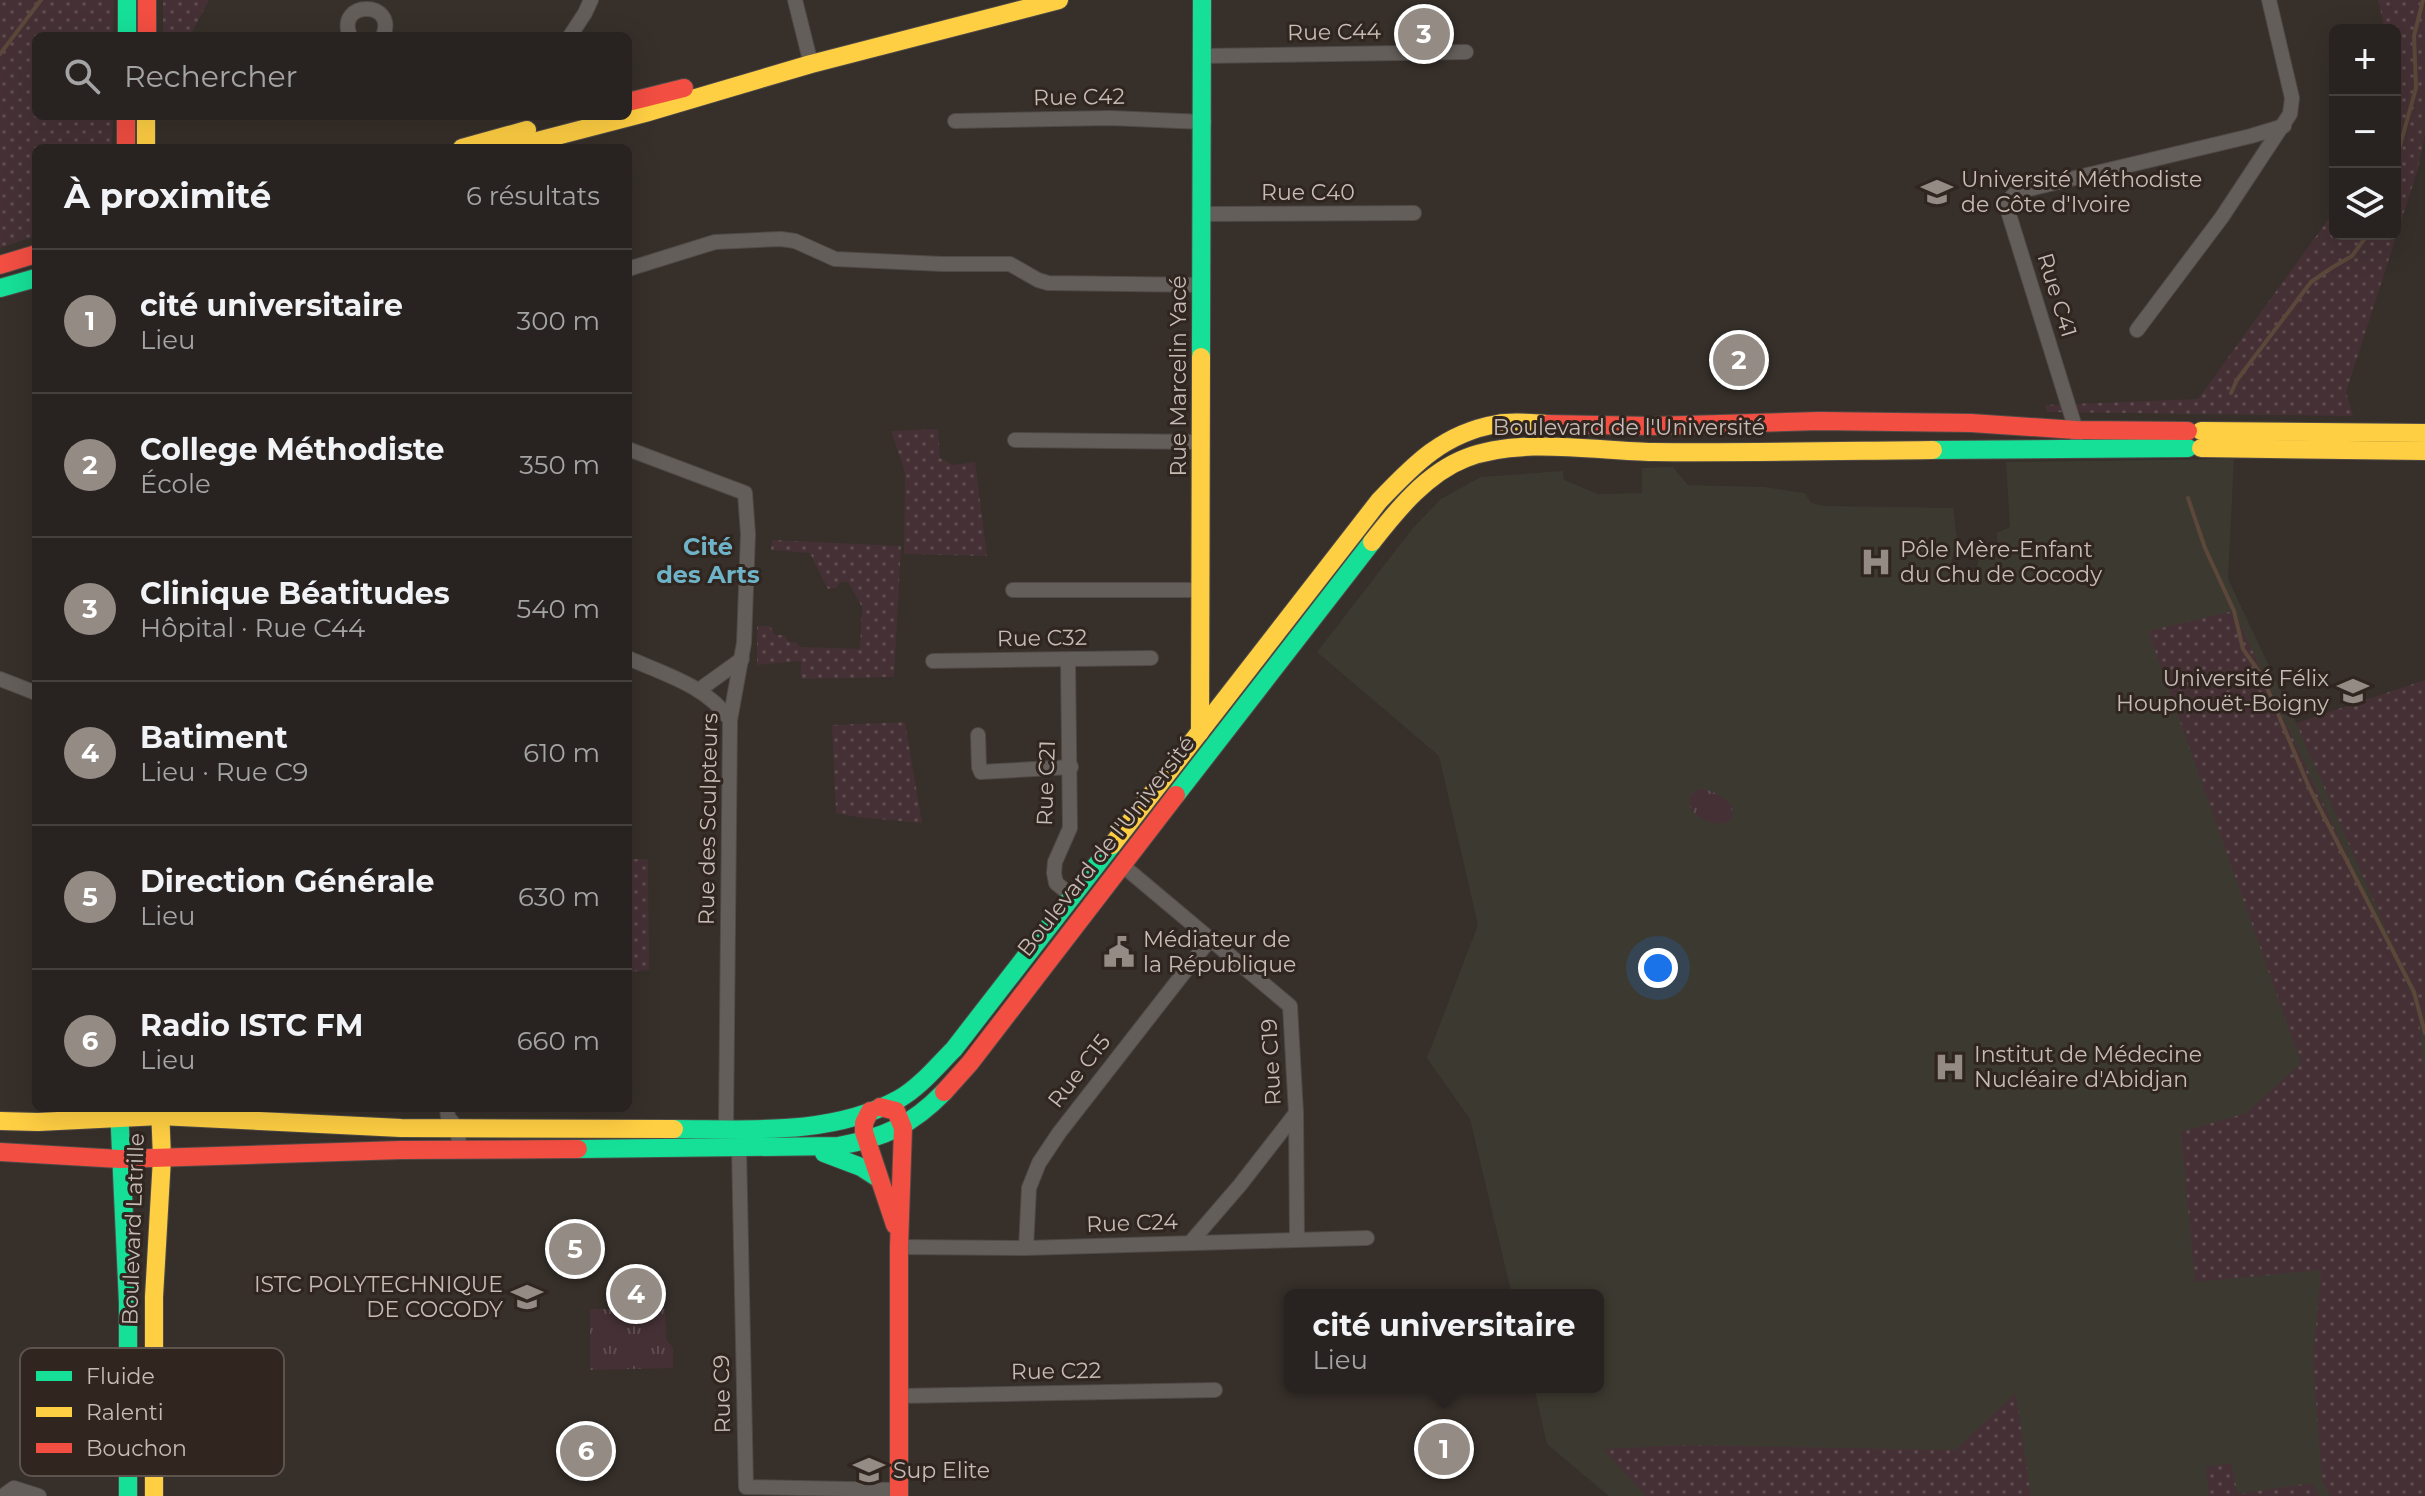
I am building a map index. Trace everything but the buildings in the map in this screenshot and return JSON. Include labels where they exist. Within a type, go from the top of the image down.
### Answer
[{"type":"street","points":[[127,0],[127,32]]},
{"type":"street","points":[[147,0],[147,32]]},
{"type":"street","points":[[573,32],[591,0]]},
{"type":"street","points":[[795,0],[809,59]]},
{"type":"street","points":[[632,116],[809,59],[1008,0]]},
{"type":"street","points":[[632,101],[1059,0]]},
{"type":"street","name":"Rue Marcelin Yacé","points":[[1200,732],[1202,0]]},
{"type":"street","points":[[2137,330],[2222,217],[2290,114],[2292,98],[2269,0]]},
{"type":"street","points":[[349,32],[348,18],[359,8],[367,6],[381,12],[386,32]]},
{"type":"street","name":"Rue C44","points":[[1202,56],[1466,52]]},
{"type":"street","name":"Rue C42","points":[[955,121],[1110,118],[1204,122]]},
{"type":"street","points":[[126,120],[126,144]]},
{"type":"street","points":[[146,120],[146,144]]},
{"type":"street","points":[[476,144],[563,120]]},
{"type":"street","points":[[525,144],[618,120]]},
{"type":"street","name":"Rue C41","points":[[2077,439],[2007,208],[2009,200],[2016,192],[2284,126]]},
{"type":"street","name":"Rue C40","points":[[1203,214],[1414,213]]},
{"type":"street","points":[[632,268],[715,242],[781,239],[795,241],[835,259],[1010,264],[1048,283],[1203,285]]},
{"type":"street","points":[[0,265],[32,255]]},
{"type":"street","points":[[0,288],[32,279]]},
{"type":"street","name":"Boulevard de l'Université","points":[[0,1121],[38,1122],[160,1112],[726,1129],[805,1127],[839,1122],[900,1098],[917,1086],[954,1049],[1379,501],[1416,462],[1456,436],[1497,424],[1651,426],[1819,421],[1971,423],[2077,439]]},
{"type":"street","points":[[1651,426],[1652,452]]},
{"type":"street","name":"Boulevard de l'Université","points":[[2254,440],[2425,433]]},
{"type":"street","name":"Boulevard de l'Université","points":[[0,1152],[120,1159],[450,1150],[810,1148],[843,1147],[868,1142],[903,1128],[944,1093],[970,1063],[1393,515],[1429,480],[1448,467],[1481,452],[1512,448],[1652,452],[2077,439],[2254,440],[2425,451]]},
{"type":"street","points":[[1015,440],[1202,442]]},
{"type":"street","name":"Rue des Sculpteurs","points":[[632,451],[745,493],[748,534],[742,659],[730,720],[726,1129]]},
{"type":"street","points":[[1013,590],[1201,590]]},
{"type":"street","name":"Rue C32","points":[[933,661],[1151,658]]},
{"type":"street","points":[[699,690],[742,659]]},
{"type":"street","points":[[632,660],[699,690],[720,706],[730,720]]},
{"type":"street","name":"Rue C21","points":[[1068,660],[1070,828],[1055,862],[1054,873],[1056,883],[1073,897]]},
{"type":"street","points":[[0,679],[32,691]]},
{"type":"street","points":[[1200,732],[1216,743]]},
{"type":"street","points":[[978,735],[981,772],[1071,767]]},
{"type":"street","name":"Rue C19","points":[[1122,865],[1290,1006],[1296,1113],[1297,1239]]},
{"type":"street","name":"Rue C15","points":[[1026,1248],[1029,1188],[1039,1163],[1211,938]]},
{"type":"street","points":[[899,1241],[864,1128],[875,1109],[896,1111],[903,1128],[899,1241],[899,1493]]},
{"type":"street","name":"Boulevard Latrille","points":[[154,1348],[162,1158],[160,1112]]},
{"type":"street","name":"Boulevard Latrille","points":[[119,1113],[128,1348]]},
{"type":"street","points":[[1190,1243],[1296,1113]]},
{"type":"street","points":[[448,1120],[450,1150]]},
{"type":"street","name":"Rue C9","points":[[739,1148],[746,1487],[899,1493]]},
{"type":"street","points":[[810,1148],[842,1158],[878,1178]]},
{"type":"street","name":"Rue C24","points":[[899,1241],[1026,1248],[1367,1238]]},
{"type":"street","name":"Rue C22","points":[[899,1396],[1215,1390]]},
{"type":"street","points":[[3,1496],[14,1488],[39,1496]]},
{"type":"shaded area","points":[[2234,459],[2228,579],[2296,723],[2425,976],[2425,1496],[1609,1496],[1547,1444],[1535,1393],[1604,1393],[1604,1289],[1511,1289],[1470,1119],[1427,1058],[1478,925],[1439,756],[1317,652],[1413,528],[1441,499],[1481,477],[1563,471],[1564,480],[1598,494],[1642,493],[1642,468],[1673,467],[1688,485],[1764,487],[1805,493],[1811,503],[1825,506],[1953,508],[1957,540],[1948,575],[1976,571],[1979,557],[1997,544],[1997,533],[2010,527],[2006,462]]},
{"type":"green space","points":[[0,0],[114,0],[113,32],[32,32],[32,120],[113,120],[112,144],[32,144],[32,237],[0,248]]},
{"type":"green space","points":[[163,0],[209,0],[192,32],[163,32]]},
{"type":"green space","points":[[2378,0],[2425,0],[2425,134],[2418,169],[2401,222],[2401,24],[2384,24]]},
{"type":"green space","points":[[2329,218],[2329,240],[2395,240],[2346,392],[2353,416],[2047,412],[2045,405],[2198,399]]},
{"type":"green space","points":[[938,429],[940,458],[953,465],[975,462],[987,556],[904,554],[905,472],[891,431]]},
{"type":"green space","points":[[772,540],[901,546],[894,677],[801,679],[801,661],[757,665],[757,626],[770,626],[775,635],[784,635],[789,642],[801,647],[860,649],[862,607],[848,582],[828,589],[810,553],[771,550]]},
{"type":"green space","points":[[2234,611],[2418,1008],[2425,1080],[2425,1496],[2330,1496],[2322,1481],[2313,1361],[2321,1270],[2195,1282],[2181,1132],[2246,1113],[2301,1063],[2148,631]]},
{"type":"green space","points":[[2425,680],[2425,1019],[2296,723]]},
{"type":"green space","points":[[905,722],[922,823],[836,813],[832,725]]},
{"type":"green space","points":[[1699,789],[1713,792],[1729,802],[1732,805],[1732,819],[1715,823],[1698,816],[1689,803],[1691,796]]},
{"type":"green space","points":[[632,859],[648,859],[649,970],[632,972]]},
{"type":"green space","points":[[590,1309],[665,1309],[666,1339],[673,1348],[673,1368],[590,1370]]},
{"type":"green space","points":[[2016,1393],[2031,1496],[1646,1496],[1603,1449],[1687,1445],[1955,1450]]},
{"type":"green space","points":[[2231,1463],[2238,1494],[2312,1483],[2320,1496],[2209,1496],[2206,1467]]},
{"type":"waterway","points":[[0,54],[41,0]]},
{"type":"waterway","points":[[2397,168],[2396,160],[2416,88],[2414,36],[2423,0]]},
{"type":"waterway","points":[[2231,393],[2237,380],[2311,282],[2352,256],[2364,240]]},
{"type":"waterway","points":[[2188,498],[2205,548],[2234,611],[2243,649],[2262,676],[2309,787],[2414,992],[2425,1033]]},
{"type":"traffic: fast","points":[[127,0],[127,32]]},
{"type":"traffic: fast","points":[[1201,357],[1202,0]]},
{"type":"traffic: fast","points":[[0,288],[32,279]]},
{"type":"traffic: fast","points":[[1933,450],[2188,448]]},
{"type":"traffic: fast","points":[[1176,795],[1372,542]]},
{"type":"traffic: fast","points":[[674,1129],[818,1125],[873,1111],[907,1094],[954,1049],[1112,845]]},
{"type":"traffic: fast","points":[[578,1149],[838,1146],[869,1139],[896,1128],[944,1092]]},
{"type":"traffic: fast","points":[[119,1112],[128,1348]]},
{"type":"traffic: fast","points":[[824,1153],[861,1167],[878,1178]]},
{"type":"traffic: fast","points":[[128,1476],[128,1496]]},
{"type":"traffic: slow","points":[[632,116],[811,64],[1059,0]]},
{"type":"traffic: slow","points":[[146,120],[146,144]]},
{"type":"traffic: slow","points":[[525,144],[618,120]]},
{"type":"traffic: slow","points":[[476,144],[527,130]]},
{"type":"traffic: slow","points":[[1200,732],[1201,357]]},
{"type":"traffic: slow","points":[[1112,845],[1379,501],[1405,475],[1431,452],[1478,428],[1509,423],[1547,424]]},
{"type":"traffic: slow","points":[[2201,431],[2425,433]]},
{"type":"traffic: slow","points":[[1372,542],[1402,505],[1438,473],[1466,458],[1510,448],[1653,452],[1933,450]]},
{"type":"traffic: slow","points":[[2201,448],[2425,451]]},
{"type":"traffic: slow","points":[[154,1348],[162,1158],[160,1112]]},
{"type":"traffic: slow","points":[[0,1121],[160,1116],[401,1128],[674,1129]]},
{"type":"traffic: slow","points":[[154,1476],[154,1496]]},
{"type":"traffic: jam","points":[[147,0],[147,32]]},
{"type":"traffic: jam","points":[[632,101],[684,88]]},
{"type":"traffic: jam","points":[[126,120],[126,144]]},
{"type":"traffic: jam","points":[[0,265],[32,255]]},
{"type":"traffic: jam","points":[[1547,424],[1651,426],[1819,421],[2188,431]]},
{"type":"traffic: jam","points":[[944,1092],[970,1063],[1176,795]]},
{"type":"traffic: jam","points":[[880,1107],[896,1111],[903,1128],[899,1247],[899,1496]]},
{"type":"traffic: jam","points":[[870,1111],[864,1123],[864,1132],[895,1225]]},
{"type":"traffic: jam","points":[[0,1152],[120,1159],[401,1150],[578,1149]]},
{"type":"place","name":"Clinique Béatitudes","points":[[1424,34]]},
{"type":"place","name":"Université Méthodiste de Côte d'Ivoire","points":[[1937,192]]},
{"type":"place","name":"College Méthodiste","points":[[1739,360]]},
{"type":"place","name":"Pôle Mère-Enfant du Chu de Cocody","points":[[1876,562]]},
{"type":"place","name":"Université Félix Houphouët-Boigny","points":[[2353,691]]},
{"type":"place","name":"Médiateur de la République","points":[[1119,952]]},
{"type":"place","name":"Institut de Médecine Nucléaire d'Abidjan","points":[[1950,1067]]},
{"type":"place","name":"Direction Générale","points":[[575,1249]]},
{"type":"place","name":"Batiment","points":[[636,1294]]},
{"type":"place","name":"ISTC POLYTECHNIQUE DE COCODY","points":[[527,1297]]},
{"type":"place","name":"cité universitaire","points":[[1444,1449]]},
{"type":"place","name":"Radio ISTC FM","points":[[586,1451]]},
{"type":"place","name":"Sup Elite","points":[[869,1470]]},
{"type":"district","name":"Cité des Arts","points":[[708,560]]}]
